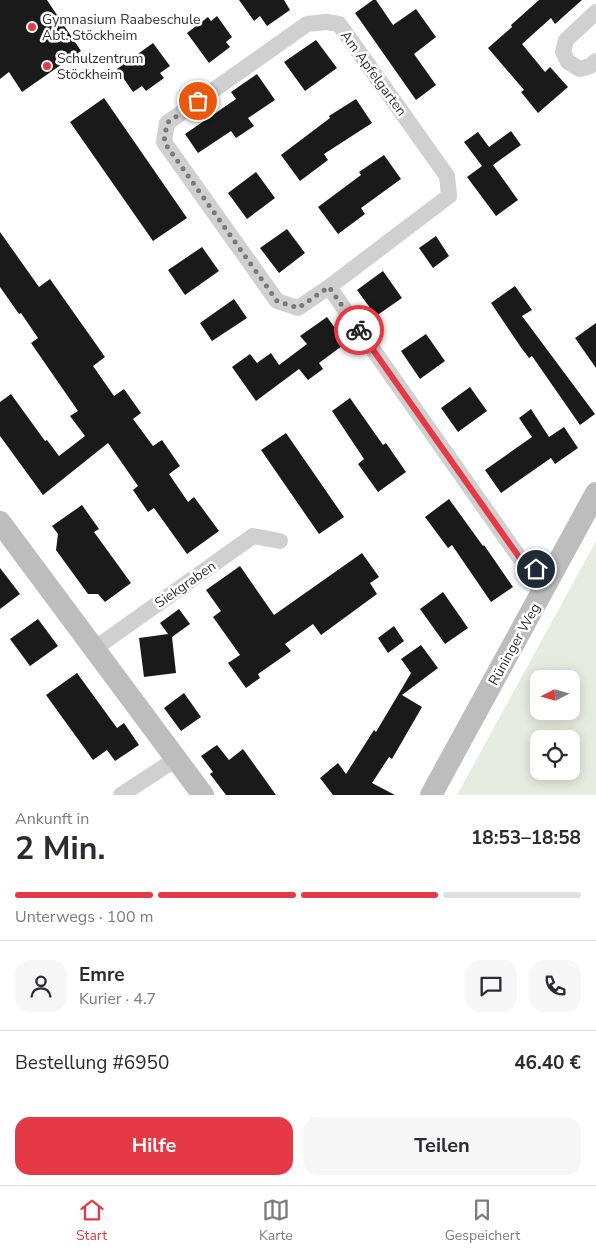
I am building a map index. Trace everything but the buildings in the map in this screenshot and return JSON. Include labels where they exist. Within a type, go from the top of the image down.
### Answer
[{"type":"street","points":[[596,12],[566,40],[563,52],[568,62],[580,69],[590,66],[596,61]]},
{"type":"street","name":"Am Apfelgarten","points":[[326,22],[339,24],[447,176],[449,196],[329,287],[298,308],[277,301],[164,142],[167,123],[307,24],[326,22]]},
{"type":"street","points":[[329,287],[519,557],[549,580]]},
{"type":"street","name":"Rüninger Weg","points":[[431,795],[596,493]]},
{"type":"street","points":[[0,522],[203,795]]},
{"type":"street","name":"Siekgraben","points":[[94,649],[253,536],[280,540]]},
{"type":"street","points":[[120,795],[176,759]]},
{"type":"shaded area","points":[[596,541],[596,795],[457,795]]},
{"type":"way so far","points":[[198,101],[167,123],[164,142],[277,301],[298,308],[329,287],[359,330]]},
{"type":"place","name":"Gymnasium Raabeschule Abt. Stöckheim","points":[[32,27]]},
{"type":"place","name":"Schulzentrum Stöckheim","points":[[47,66]]},
{"type":"route","points":[[359,330],[519,557],[536,569]]}]
